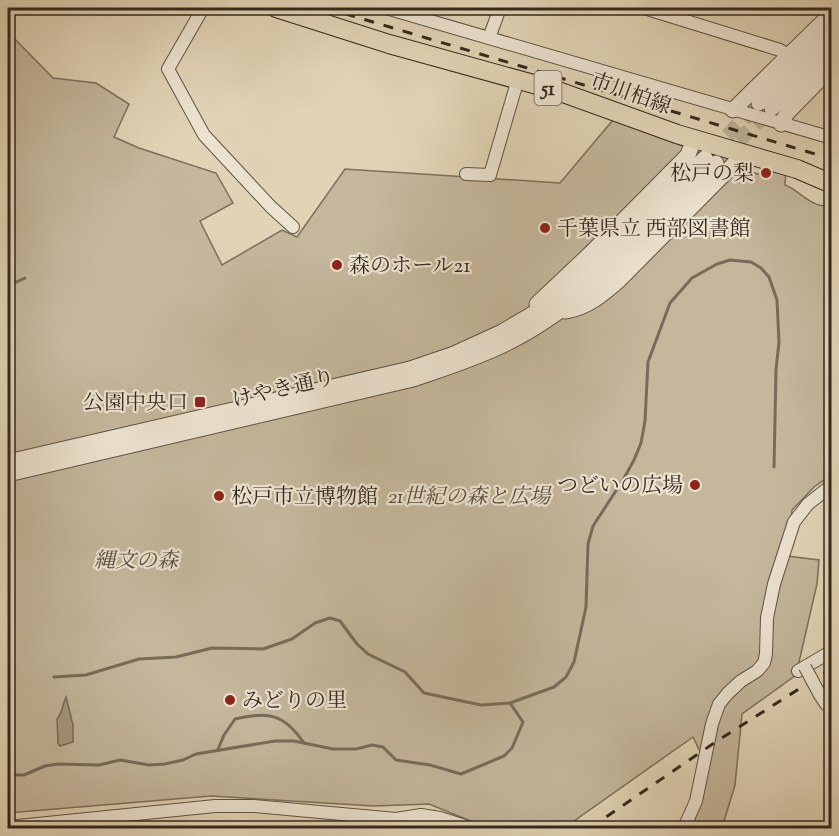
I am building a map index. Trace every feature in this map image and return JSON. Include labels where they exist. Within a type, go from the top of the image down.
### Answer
[{"type":"main road","name":"市川柏線","points":[[276,8],[389,44],[518,79],[694,139],[797,169],[831,184]]},
{"type":"street","points":[[203,8],[168,69],[204,135],[271,207],[293,227]]},
{"type":"street","points":[[386,8],[831,138]]},
{"type":"street","points":[[489,38],[500,8]]},
{"type":"street","points":[[644,8],[780,50],[788,55]]},
{"type":"street","points":[[733,110],[831,13]]},
{"type":"street","points":[[831,32],[765,106],[831,48]]},
{"type":"street","points":[[781,124],[787,112],[831,67]]},
{"type":"street","points":[[466,174],[490,175],[518,79]]},
{"type":"street","points":[[526,318],[535,306],[688,155],[694,139]]},
{"type":"street","points":[[555,307],[573,310],[601,295],[619,280],[735,164],[739,152]]},
{"type":"street","points":[[555,307],[590,288],[711,160]]},
{"type":"street","name":"けやき通り","points":[[8,462],[410,369],[454,354],[526,318],[555,307]]},
{"type":"street","name":"けやき通り","points":[[8,474],[413,379],[507,343],[555,307]]},
{"type":"street","points":[[684,828],[696,801],[712,724],[719,704],[741,681],[764,663],[767,618],[774,584],[794,522],[814,498],[831,485]]},
{"type":"street","points":[[831,651],[801,669],[826,704],[831,707]]},
{"type":"street","points":[[8,827],[223,806],[254,806],[396,819],[421,815],[440,818],[471,828]]},
{"type":"green space","name":"21世紀の森と広場","points":[[8,32],[53,78],[96,83],[129,104],[114,137],[139,148],[216,173],[233,203],[200,221],[222,265],[282,230],[297,237],[345,169],[560,183],[613,120],[757,174],[786,170],[785,185],[806,199],[831,209],[831,475],[814,487],[792,510],[787,556],[819,560],[817,584],[796,675],[742,714],[735,785],[722,828],[693,828],[707,766],[693,737],[564,828],[488,828],[429,804],[374,806],[211,796],[8,813]]},
{"type":"shaded area","points":[[66,697],[73,725],[73,742],[60,746],[57,719]]},
{"type":"waterway","points":[[54,677],[86,675],[139,659],[176,657],[212,648],[263,649],[292,639],[315,623],[330,618],[340,621],[357,644],[368,654],[405,672],[424,693],[481,705],[510,703],[554,687],[566,677],[574,662],[586,607],[588,544],[593,526],[623,480],[641,443],[645,421],[648,362],[670,303],[692,278],[717,264],[730,260],[751,262],[761,268],[769,277],[777,300],[779,342],[776,370],[774,467]]},
{"type":"waterway","points":[[8,286],[25,278]]},
{"type":"waterway","points":[[8,770],[17,775],[24,775],[45,766],[99,765],[120,760],[149,765],[165,764],[196,754],[275,741],[294,741],[333,749],[356,749],[372,745],[383,747],[396,760],[430,765],[461,774],[504,756],[512,748],[523,722],[510,703]]},
{"type":"waterway","points":[[218,749],[235,719],[257,715],[275,717],[282,721],[290,726],[304,743]]},
{"type":"tunnel","points":[[711,152],[758,105]]},
{"type":"tunnel","points":[[722,157],[772,108]]},
{"type":"railway","points":[[326,8],[832,159]]},
{"type":"railway","points":[[590,828],[717,741],[832,668]]},
{"type":"place","name":"松戸の梨","points":[[766,173]]},
{"type":"place","name":"千葉県立 西部図書館","points":[[545,228]]},
{"type":"place","name":"森のホール21","points":[[337,265]]},
{"type":"place","name":"公園中央口","points":[[200,402]]},
{"type":"place","name":"つどいの広場","points":[[695,485]]},
{"type":"place","name":"松戸市立博物館","points":[[219,496]]},
{"type":"place","name":"みどりの里","points":[[230,700]]},
{"type":"park label","name":"縄文の森","points":[[136,560]]}]
